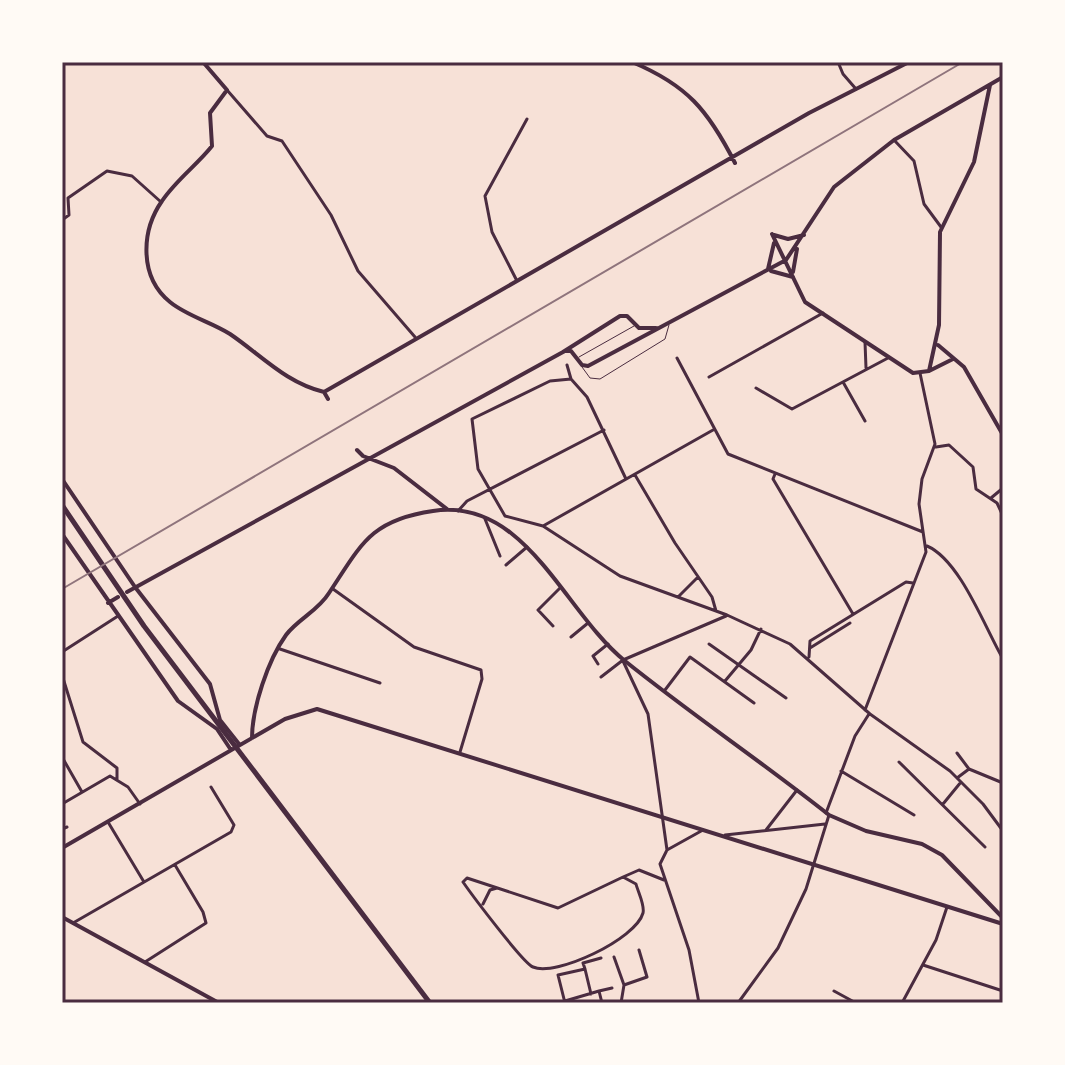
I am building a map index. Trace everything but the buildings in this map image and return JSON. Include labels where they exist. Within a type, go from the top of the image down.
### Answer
[{"type":"highway","points":[[62,505],[144,626],[216,716],[255,773],[430,1003]]},
{"type":"street","points":[[203,62],[267,136],[282,141],[331,215],[358,271],[415,337]]},
{"type":"street","points":[[632,62],[679,87],[701,105],[733,160]]},
{"type":"street","points":[[838,62],[843,74],[856,89]]},
{"type":"street","points":[[324,392],[599,231],[909,62]]},
{"type":"street","points":[[573,343],[577,359],[587,367],[786,260],[834,187],[894,140],[1003,77]]},
{"type":"street","points":[[929,371],[937,343],[941,227],[974,162],[990,85]]},
{"type":"street","points":[[227,90],[210,113],[212,146],[161,202],[146,245],[149,272],[170,302],[243,343],[272,368],[324,392],[328,399]]},
{"type":"street","points":[[516,279],[492,232],[485,196],[527,119]]},
{"type":"street","points":[[894,140],[914,161],[924,204],[941,227]]},
{"type":"street","points":[[62,220],[69,215],[68,198],[107,171],[132,176],[161,202]]},
{"type":"street","points":[[599,231],[603,237]]},
{"type":"street","points":[[804,235],[788,239],[772,234],[805,302],[907,371],[929,371],[953,359]]},
{"type":"street","points":[[766,271],[775,240]]},
{"type":"street","points":[[794,277],[798,246]]},
{"type":"street","points":[[766,271],[783,272],[794,277]]},
{"type":"street","points":[[709,377],[823,313]]},
{"type":"street","points":[[127,592],[563,352],[622,315],[629,317],[635,325],[656,328]]},
{"type":"street","points":[[865,342],[866,368]]},
{"type":"street","points":[[937,343],[967,371],[1003,435]]},
{"type":"street","points":[[563,352],[573,352]]},
{"type":"street","points":[[677,358],[728,454],[923,532]]},
{"type":"street","points":[[756,388],[792,409],[888,358]]},
{"type":"street","points":[[567,365],[571,379],[587,397],[626,479]]},
{"type":"street","points":[[920,373],[934,447],[919,496],[927,546],[956,572],[1003,659]]},
{"type":"street","points":[[571,379],[550,381],[472,419],[477,463],[488,490],[505,516],[543,526],[613,573],[761,629],[809,659],[865,710],[957,778],[1003,831]]},
{"type":"street","points":[[843,382],[865,421]]},
{"type":"street","points":[[458,511],[467,501],[604,430]]},
{"type":"street","points":[[543,526],[713,430]]},
{"type":"street","points":[[934,447],[951,446],[973,467],[978,491],[990,499],[1003,516]]},
{"type":"street","points":[[357,450],[394,468],[447,509]]},
{"type":"street","points":[[775,474],[773,479],[853,614]]},
{"type":"street","points":[[635,475],[712,597],[716,611]]},
{"type":"street","points":[[62,479],[135,587],[210,684],[216,716],[235,737],[238,746]]},
{"type":"street","points":[[990,499],[1003,488]]},
{"type":"street","points":[[250,739],[264,685],[289,632],[316,610],[365,539],[379,527],[402,517],[447,509],[458,511],[499,525],[527,547],[588,623],[623,660],[827,814],[866,831],[922,844],[942,855],[1003,921]]},
{"type":"street","points":[[499,525],[505,516]]},
{"type":"street","points":[[485,519],[500,556]]},
{"type":"street","points":[[62,534],[178,701],[209,724],[231,750]]},
{"type":"street","points":[[865,710],[927,546]]},
{"type":"street","points":[[506,565],[527,547]]},
{"type":"street","points":[[678,597],[698,577]]},
{"type":"street","points":[[809,659],[810,641],[906,582],[913,583]]},
{"type":"street","points":[[333,588],[414,647],[481,670],[482,679],[460,752]]},
{"type":"street","points":[[553,626],[538,610],[560,588]]},
{"type":"street","points":[[108,603],[118,597]]},
{"type":"street","points":[[601,677],[623,660],[727,615]]},
{"type":"street","points":[[62,652],[118,616]]},
{"type":"street","points":[[571,637],[588,623]]},
{"type":"street","points":[[810,648],[850,623]]},
{"type":"street","points":[[724,682],[751,650],[761,629]]},
{"type":"street","points":[[598,664],[593,656],[608,644]]},
{"type":"street","points":[[709,644],[786,698]]},
{"type":"street","points":[[280,649],[380,683]]},
{"type":"street","points":[[665,690],[690,657],[754,703]]},
{"type":"street","points":[[623,660],[646,702],[667,850],[660,864],[689,950],[699,1003]]},
{"type":"street","points":[[62,675],[83,742],[117,768],[117,779]]},
{"type":"street","points":[[62,848],[293,715],[317,709],[947,907],[1003,921]]},
{"type":"street","points":[[738,1003],[778,948],[815,864],[841,771],[870,714]]},
{"type":"street","points":[[209,724],[216,716]]},
{"type":"street","points":[[235,737],[250,739]]},
{"type":"street","points":[[957,753],[969,769],[1003,783]]},
{"type":"street","points":[[62,757],[82,792]]},
{"type":"street","points":[[899,762],[985,847]]},
{"type":"street","points":[[957,778],[969,769]]},
{"type":"street","points":[[841,771],[914,815]]},
{"type":"street","points":[[62,804],[107,777],[117,779],[140,804]]},
{"type":"street","points":[[943,805],[961,782]]},
{"type":"street","points":[[73,923],[233,830],[232,822],[211,787]]},
{"type":"street","points":[[766,830],[797,790]]},
{"type":"street","points":[[108,822],[144,882]]},
{"type":"street","points":[[722,835],[825,824]]},
{"type":"street","points":[[62,829],[67,827]]},
{"type":"street","points":[[667,850],[703,830]]},
{"type":"street","points":[[145,962],[202,929],[206,923],[203,912],[175,865]]},
{"type":"street","points":[[647,873],[636,876],[643,913],[623,939],[547,969],[535,969],[526,963],[463,880],[487,884],[558,908],[639,870],[647,873],[664,880]]},
{"type":"street","points":[[623,877],[636,884]]},
{"type":"street","points":[[487,884],[490,890]]},
{"type":"street","points":[[490,890],[501,889]]},
{"type":"street","points":[[485,909],[484,899],[490,890]]},
{"type":"street","points":[[474,896],[484,899]]},
{"type":"street","points":[[902,1003],[936,940],[947,907]]},
{"type":"street","points":[[62,917],[219,1003]]},
{"type":"street","points":[[624,985],[647,977],[639,950]]},
{"type":"street","points":[[614,957],[624,985],[621,1003]]},
{"type":"street","points":[[591,994],[583,963],[601,958]]},
{"type":"street","points":[[923,965],[1003,991]]},
{"type":"street","points":[[585,969],[558,975],[565,1002],[612,988]]},
{"type":"street","points":[[599,991],[602,1003]]},
{"type":"street","points":[[834,991],[856,1003]]},
{"type":"lane","points":[[581,365],[590,378],[597,380],[665,339],[670,321]]},
{"type":"lane","points":[[577,359],[635,325]]},
{"type":"railway","points":[[62,589],[963,62]]}]
